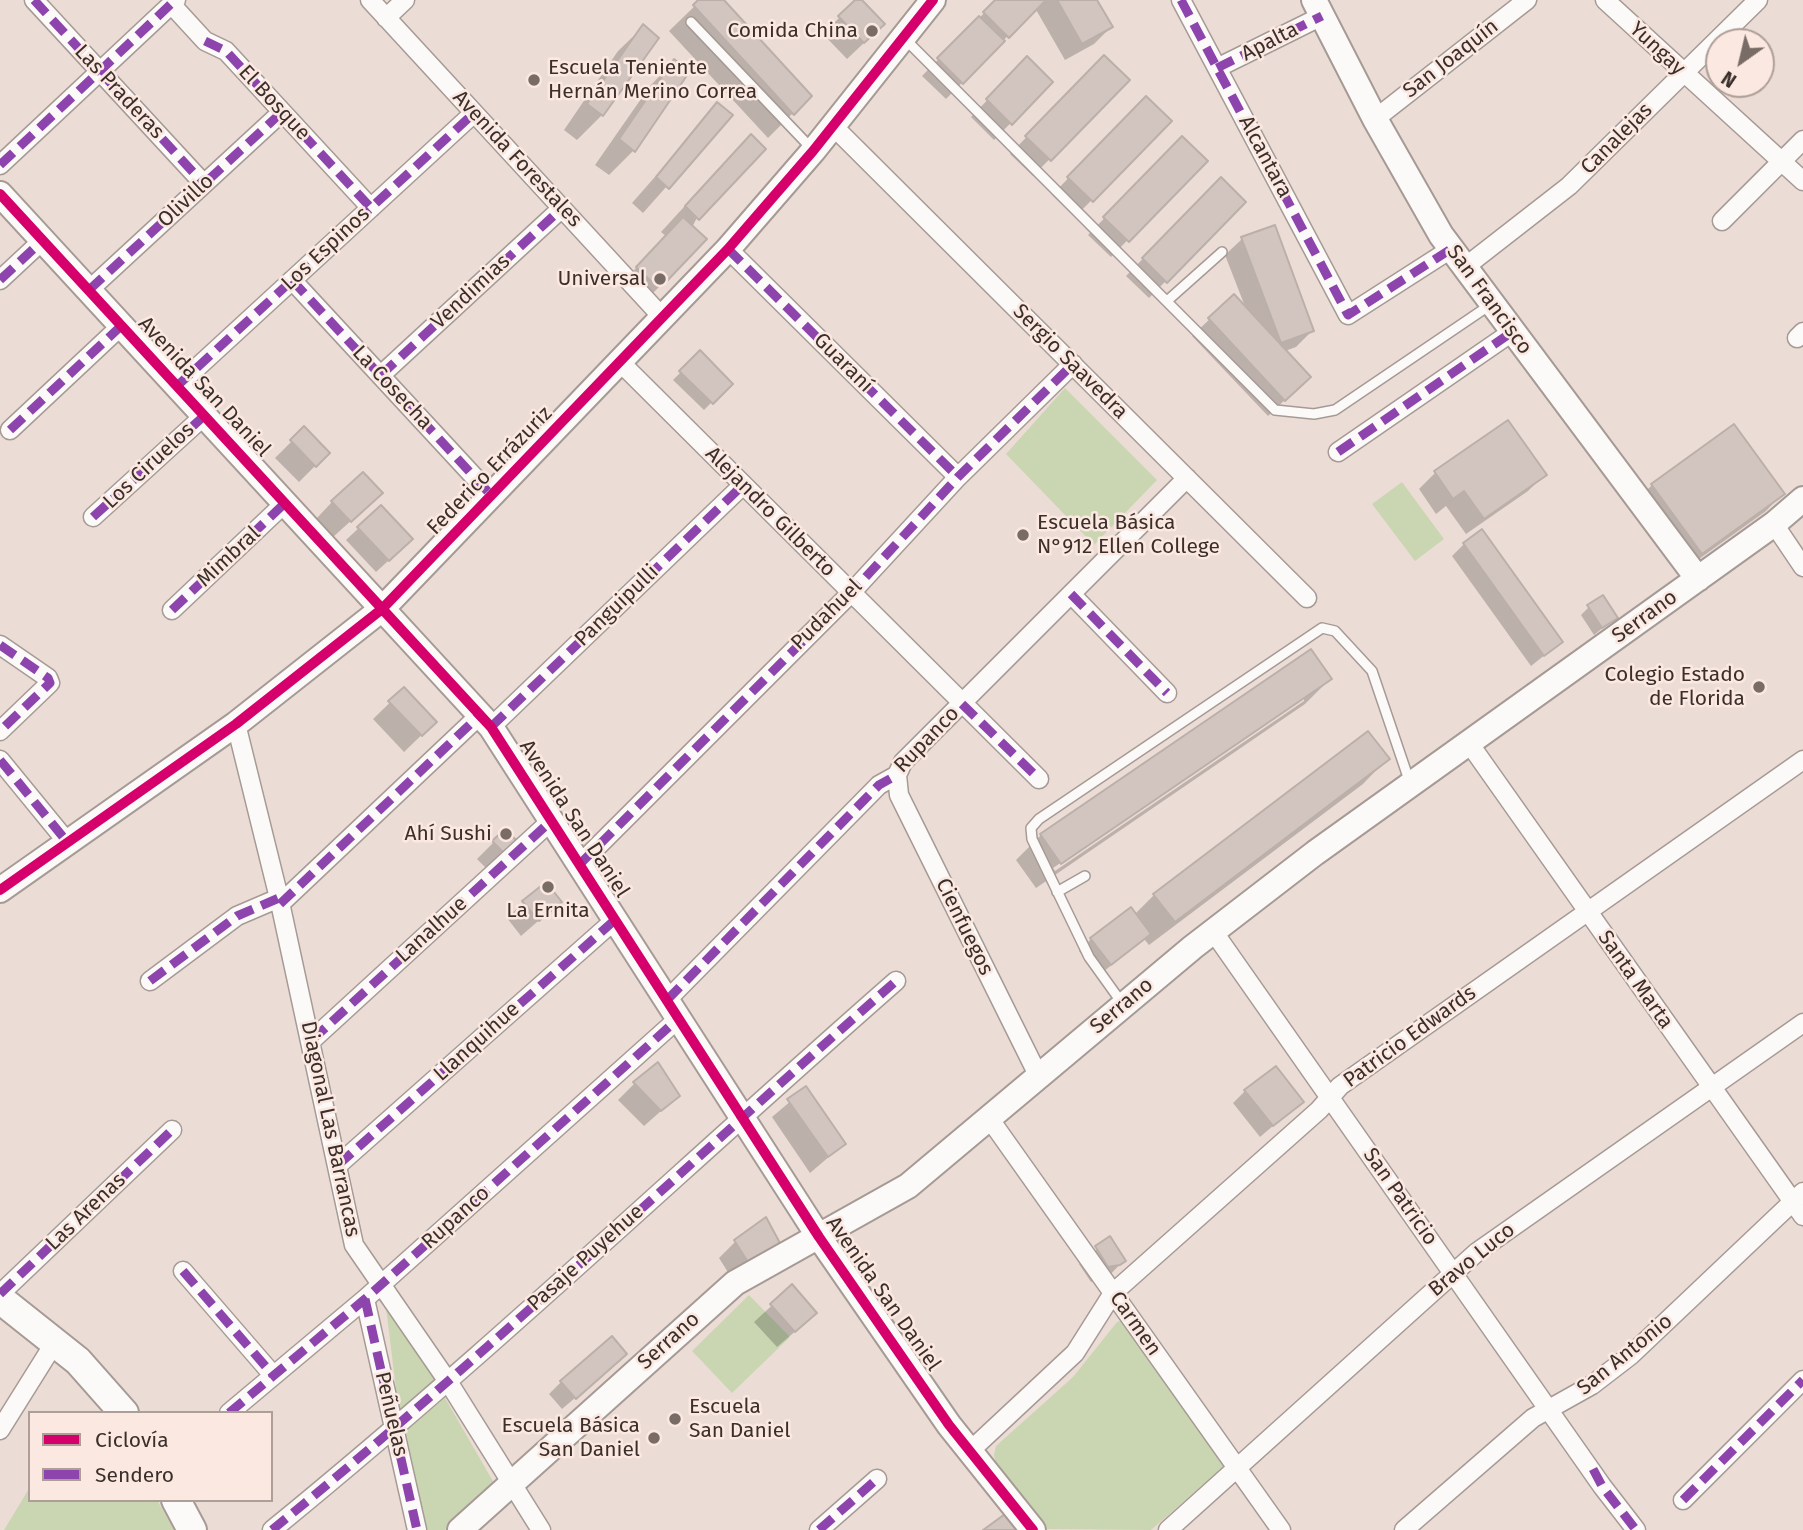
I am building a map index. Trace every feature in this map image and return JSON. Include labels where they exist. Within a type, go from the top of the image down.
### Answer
[{"type":"main road","points":[[0,1297],[98,1381],[122,1411]]},
{"type":"main road","points":[[177,1502],[187,1528]]},
{"type":"street","name":"Las Praderas","points":[[34,0],[204,184]]},
{"type":"street","name":"Avenida Forestales","points":[[370,0],[664,319]]},
{"type":"street","points":[[386,18],[405,0]]},
{"type":"street","name":"Federico Errázuriz","points":[[0,890],[236,724],[382,608],[664,319],[813,151],[933,0]]},
{"type":"street","name":"Alcantara","points":[[1181,0],[1348,315]]},
{"type":"street","name":"San Joaquín","points":[[1375,119],[1527,0]]},
{"type":"street","name":"Yungay","points":[[1605,0],[1803,181]]},
{"type":"street","name":"Canalejas","points":[[1348,315],[1458,258],[1569,186],[1758,0]]},
{"type":"street","points":[[0,165],[174,2]]},
{"type":"street","name":"El Bosque","points":[[174,2],[205,41],[226,51],[371,208]]},
{"type":"street","name":"Apalta","points":[[1217,68],[1318,8]]},
{"type":"street","name":"San Francisco","points":[[1318,8],[1375,119],[1458,258],[1698,579]]},
{"type":"street","name":"Olivillo","points":[[89,290],[282,112]]},
{"type":"street","name":"Los Espinos","points":[[177,386],[474,113]]},
{"type":"street","name":"Sergio Saavedra","points":[[833,125],[1307,598]]},
{"type":"street","points":[[1722,221],[1803,141]]},
{"type":"street","name":"Avenida San Daniel","points":[[0,194],[486,721],[820,1237],[970,1451],[1033,1530]]},
{"type":"street","name":"Vendimias","points":[[381,375],[562,208]]},
{"type":"street","points":[[0,280],[43,240]]},
{"type":"street","name":"Guaraní","points":[[728,248],[958,477]]},
{"type":"street","name":"La Cosecha","points":[[292,280],[492,496]]},
{"type":"street","points":[[10,430],[121,326]]},
{"type":"street","points":[[1338,452],[1513,332]]},
{"type":"street","name":"Alejandro Gilberto","points":[[621,363],[1039,779]]},
{"type":"street","name":"Pudahuel","points":[[580,864],[851,593],[958,477],[1073,364]]},
{"type":"street","name":"Los Ciruelos","points":[[93,517],[205,415]]},
{"type":"street","name":"Rupanco","points":[[231,1411],[382,1284],[673,1009],[883,781],[897,775],[903,762],[1187,478]]},
{"type":"street","name":"Panguipulli","points":[[150,981],[237,916],[280,901],[486,721],[743,485]]},
{"type":"street","name":"Serrano","points":[[460,1530],[721,1294],[767,1263],[820,1237],[908,1186],[1213,931],[1410,784],[1774,524],[1803,499]]},
{"type":"street","name":"Mimbral","points":[[172,610],[285,503]]},
{"type":"street","points":[[1774,524],[1803,567]]},
{"type":"street","points":[[1071,594],[1167,693]]},
{"type":"street","points":[[0,645],[48,678],[50,683],[0,731]]},
{"type":"street","name":"Diagonal Las Barrancas","points":[[236,724],[312,1040],[354,1245],[449,1383],[541,1530]]},
{"type":"street","name":"Santa Marta","points":[[1469,743],[1711,1087],[1800,1203]]},
{"type":"street","points":[[0,760],[68,843]]},
{"type":"street","name":"Patricio Edwards","points":[[970,1451],[1075,1353],[1113,1293],[1340,1086],[1803,760]]},
{"type":"street","name":"Cienfuegos","points":[[897,775],[899,795],[1039,1077]]},
{"type":"street","name":"Lanalhue","points":[[312,1040],[552,820]]},
{"type":"street","name":"Llanquihue","points":[[338,1165],[616,919]]},
{"type":"street","name":"San Patricio","points":[[1213,931],[1636,1530]]},
{"type":"street","name":"Pasaje Puyehue","points":[[272,1530],[449,1383],[742,1116],[896,981]]},
{"type":"street","name":"Bravo Luco","points":[[1168,1530],[1477,1252],[1803,1023]]},
{"type":"street","name":"Carmen","points":[[989,1118],[1281,1530]]},
{"type":"street","name":"Las Arenas","points":[[0,1297],[172,1130]]},
{"type":"street","name":"San Antonio","points":[[1404,1530],[1533,1418],[1592,1385],[1631,1355],[1800,1203]]},
{"type":"street","points":[[183,1271],[273,1375]]},
{"type":"street","name":"Peñuelas","points":[[365,1299],[417,1530]]},
{"type":"street","points":[[0,1430],[55,1342]]},
{"type":"street","points":[[1683,1500],[1803,1380]]},
{"type":"street","points":[[819,1530],[877,1479]]},
{"type":"lane","points":[[691,22],[813,151]]},
{"type":"lane","points":[[903,37],[1266,404],[1284,413],[1314,414],[1335,410],[1491,304]]},
{"type":"lane","points":[[1167,301],[1222,252]]},
{"type":"lane","points":[[1123,1005],[1089,957],[1057,892],[1032,839],[1031,828],[1034,823],[1322,628],[1329,628],[1341,636],[1372,671],[1410,784]]},
{"type":"lane","points":[[1057,892],[1085,876]]},
{"type":"green space","points":[[1065,388],[1157,480],[1094,545],[1006,454]]},
{"type":"green space","points":[[1402,482],[1444,539],[1415,561],[1372,504]]},
{"type":"green space","points":[[749,1295],[790,1337],[732,1393],[692,1351]]},
{"type":"green space","points":[[385,1299],[438,1384],[399,1414]]},
{"type":"green space","points":[[1124,1320],[1226,1465],[1151,1530],[1046,1529],[996,1465],[996,1446],[1073,1377],[1117,1322]]},
{"type":"green space","points":[[445,1398],[494,1483],[445,1530],[427,1530],[404,1432]]},
{"type":"green space","points":[[28,1490],[28,1502],[158,1502],[174,1530],[4,1530]]},
{"type":"building","points":[[698,0],[724,0],[812,96],[794,115],[693,5]]},
{"type":"building","points":[[855,0],[862,0],[885,24],[864,43],[838,16]]},
{"type":"building","points":[[995,0],[1046,0],[1009,38],[983,12]]},
{"type":"building","points":[[1057,0],[1097,0],[1113,27],[1082,44]]},
{"type":"building","points":[[979,16],[1005,41],[963,84],[937,58]]},
{"type":"building","points":[[643,24],[659,38],[603,116],[587,104]]},
{"type":"building","points":[[1104,55],[1130,80],[1051,161],[1025,136]]},
{"type":"building","points":[[1027,56],[1053,82],[1012,125],[986,99]]},
{"type":"building","points":[[674,59],[690,71],[635,152],[619,139]]},
{"type":"building","points":[[1146,96],[1172,121],[1093,202],[1067,177]]},
{"type":"building","points":[[717,102],[733,115],[669,189],[656,177]]},
{"type":"building","points":[[751,134],[766,149],[699,220],[685,206]]},
{"type":"building","points":[[1182,136],[1208,161],[1129,242],[1103,217]]},
{"type":"building","points":[[1221,177],[1246,202],[1167,283],[1142,258]]},
{"type":"building","points":[[683,217],[707,239],[665,283],[654,284],[636,267]]},
{"type":"building","points":[[1275,225],[1314,331],[1281,343],[1241,237]]},
{"type":"building","points":[[1234,294],[1311,377],[1285,401],[1208,318]]},
{"type":"building","points":[[700,350],[733,384],[713,404],[679,371]]},
{"type":"building","points":[[1508,420],[1547,475],[1484,519],[1464,491],[1453,499],[1434,471]]},
{"type":"building","points":[[1734,424],[1785,494],[1702,554],[1651,484]]},
{"type":"building","points":[[304,426],[330,453],[316,467],[290,440]]},
{"type":"building","points":[[363,472],[383,493],[351,522],[331,501]]},
{"type":"building","points":[[381,505],[413,539],[389,561],[357,527]]},
{"type":"building","points":[[1482,529],[1563,642],[1544,656],[1463,543]]},
{"type":"building","points":[[1603,595],[1618,618],[1602,628],[1587,605]]},
{"type":"building","points":[[1311,649],[1332,679],[1061,864],[1040,834]]},
{"type":"building","points":[[404,687],[437,722],[422,736],[388,701]]},
{"type":"building","points":[[1368,731],[1390,759],[1175,922],[1153,894]]},
{"type":"building","points":[[505,829],[519,843],[506,855],[492,841]]},
{"type":"building","points":[[546,882],[562,902],[539,921],[522,901]]},
{"type":"building","points":[[1131,907],[1151,934],[1111,965],[1090,938]]},
{"type":"building","points":[[658,1062],[680,1096],[661,1111],[633,1082]]},
{"type":"building","points":[[1276,1066],[1304,1102],[1273,1126],[1244,1090]]},
{"type":"building","points":[[806,1086],[846,1144],[828,1157],[787,1099]]},
{"type":"building","points":[[766,1217],[781,1245],[748,1262],[734,1240]]},
{"type":"building","points":[[1110,1236],[1126,1261],[1108,1267],[1095,1246]]},
{"type":"building","points":[[792,1284],[817,1313],[795,1332],[770,1304]]},
{"type":"building","points":[[612,1336],[627,1354],[576,1399],[560,1381]]},
{"type":"building","points":[[1005,1514],[1016,1530],[983,1530]]},
{"type":"marked path","points":[[34,0],[204,184]]},
{"type":"marked path","points":[[1181,0],[1348,315],[1451,249]]},
{"type":"marked path","points":[[0,165],[171,4]]},
{"type":"marked path","points":[[1217,68],[1322,16]]},
{"type":"marked path","points":[[205,41],[226,51],[371,208]]},
{"type":"marked path","points":[[89,290],[282,112]]},
{"type":"marked path","points":[[177,386],[474,113]]},
{"type":"marked path","points":[[381,375],[562,208]]},
{"type":"marked path","points":[[0,280],[43,240]]},
{"type":"marked path","points":[[728,249],[958,477]]},
{"type":"marked path","points":[[292,280],[492,496]]},
{"type":"marked path","points":[[10,430],[121,326]]},
{"type":"marked path","points":[[1338,452],[1512,332]]},
{"type":"marked path","points":[[580,864],[851,593],[958,477],[1073,364]]},
{"type":"marked path","points":[[93,517],[205,415]]},
{"type":"marked path","points":[[491,727],[743,485]]},
{"type":"marked path","points":[[172,610],[285,503]]},
{"type":"marked path","points":[[1071,594],[1167,693]]},
{"type":"marked path","points":[[0,645],[48,678],[50,683],[0,731]]},
{"type":"marked path","points":[[962,704],[1039,779]]},
{"type":"marked path","points":[[280,904],[481,714]]},
{"type":"marked path","points":[[0,760],[68,843]]},
{"type":"marked path","points":[[667,1000],[879,785],[897,775]]},
{"type":"marked path","points":[[312,1040],[552,820]]},
{"type":"marked path","points":[[150,981],[237,916],[279,898]]},
{"type":"marked path","points":[[338,1165],[616,919]]},
{"type":"marked path","points":[[272,1530],[509,1328],[896,981]]},
{"type":"marked path","points":[[231,1411],[365,1299],[679,1018]]},
{"type":"marked path","points":[[0,1294],[172,1130]]},
{"type":"marked path","points":[[183,1271],[273,1375]]},
{"type":"marked path","points":[[365,1299],[417,1530]]},
{"type":"marked path","points":[[1683,1500],[1803,1380]]},
{"type":"marked path","points":[[1593,1469],[1602,1486],[1636,1530]]},
{"type":"marked path","points":[[819,1530],[877,1479]]},
{"type":"cycle path","points":[[0,890],[236,724],[382,609],[728,249],[813,151],[933,0]]},
{"type":"cycle path","points":[[0,194],[491,727],[819,1237],[949,1425],[1033,1530]]},
{"type":"place","name":"Comida China","points":[[872,31]]},
{"type":"place","name":"Escuela Teniente Hernán Merino Correa","points":[[534,80]]},
{"type":"place","name":"Universal","points":[[660,279]]},
{"type":"place","name":"Escuela Básica N°912 Ellen College","points":[[1023,535]]},
{"type":"place","name":"Colegio Estado de Florida","points":[[1759,687]]},
{"type":"place","name":"Ahí Sushi","points":[[506,834]]},
{"type":"place","name":"La Ernita","points":[[548,887]]},
{"type":"place","name":"Escuela San Daniel","points":[[675,1419]]},
{"type":"place","name":"Escuela Básica San Daniel","points":[[654,1438]]}]
